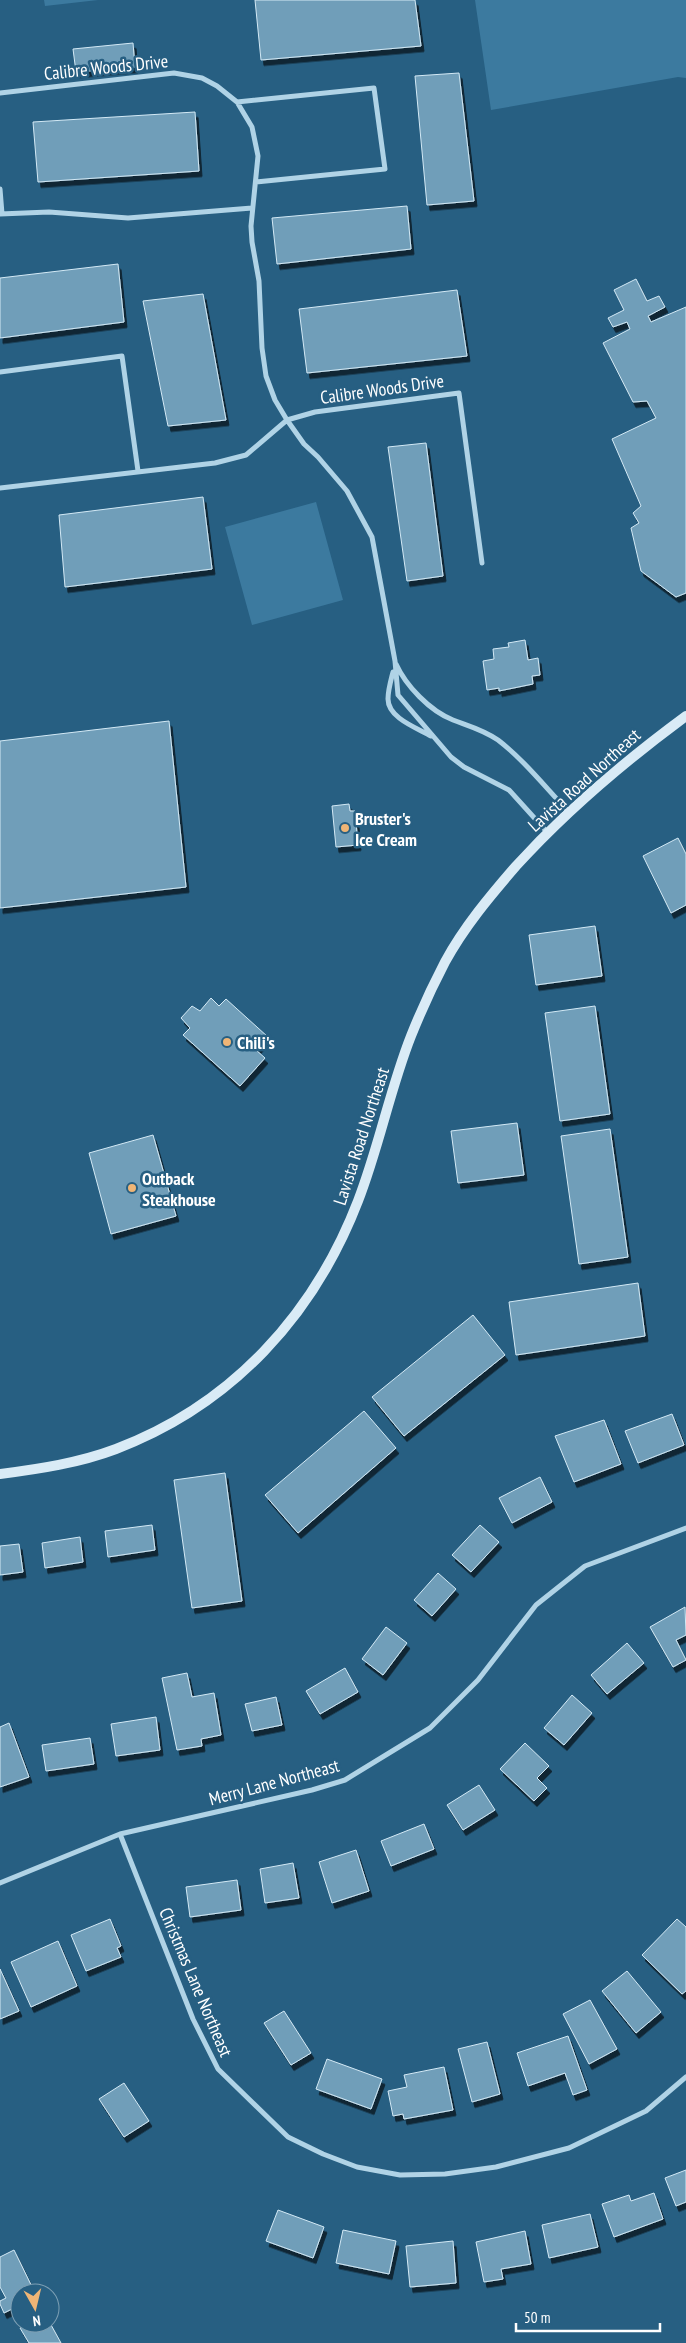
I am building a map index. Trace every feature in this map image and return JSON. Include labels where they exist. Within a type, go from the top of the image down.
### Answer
[{"type":"main road","name":"Lavista Road Northeast","points":[[0,1474],[46,1468],[96,1456],[157,1431],[194,1410],[246,1370],[287,1328],[335,1255],[364,1184],[411,1037],[446,960],[485,901],[548,833],[632,756],[686,716]]},
{"type":"street","name":"Calibre Woods Drive","points":[[0,93],[174,73],[202,78],[217,86],[237,102],[252,127],[258,156],[252,208],[252,242],[260,281],[263,358],[266,376],[275,400],[287,420],[304,444],[318,456],[347,491],[372,538],[395,661],[398,695],[451,757],[509,790],[548,833]]},
{"type":"street","points":[[237,102],[374,88],[385,169],[256,182]]},
{"type":"street","points":[[0,189],[1,214],[49,212],[128,218],[252,208]]},
{"type":"street","points":[[0,372],[122,356],[138,471]]},
{"type":"street","name":"Calibre Woods Drive","points":[[0,486],[215,463],[246,454],[287,420],[315,412],[459,393],[482,563]]},
{"type":"street","name":"Calibre Woods Drive","points":[[395,661],[388,700],[391,708],[401,719],[436,739]]},
{"type":"street","name":"Calibre Woods Drive","points":[[395,661],[403,678],[419,696],[438,712],[452,720],[484,731],[499,741],[569,812]]},
{"type":"street","name":"Merry Lane Northeast","points":[[0,1883],[120,1834],[312,1790],[344,1780],[430,1728],[478,1680],[536,1605],[585,1566],[686,1528]]},
{"type":"street","name":"Christmas Lane Northeast","points":[[120,1834],[193,2019],[218,2070],[288,2137],[323,2154],[357,2167],[400,2174],[445,2174],[496,2167],[569,2148],[646,2111],[686,2077]]},
{"type":"shaded area","points":[[44,0],[98,0],[45,6]]},
{"type":"shaded area","points":[[475,0],[686,0],[686,78],[678,77],[491,110]]},
{"type":"shaded area","points":[[316,502],[343,600],[252,625],[225,527]]},
{"type":"building","points":[[255,0],[415,0],[421,46],[261,60]]},
{"type":"building","points":[[133,43],[135,67],[76,72],[73,49]]},
{"type":"building","points":[[459,73],[474,201],[427,205],[415,76]]},
{"type":"building","points":[[195,112],[199,171],[38,182],[33,122]]},
{"type":"building","points":[[407,206],[411,249],[277,264],[272,218]]},
{"type":"building","points":[[118,264],[124,322],[0,338],[0,278]]},
{"type":"building","points":[[636,279],[647,301],[659,296],[665,307],[648,316],[651,322],[686,307],[686,593],[676,597],[641,571],[631,528],[639,523],[633,513],[641,506],[612,439],[656,418],[647,401],[633,402],[603,343],[630,329],[627,322],[613,327],[608,318],[624,310],[614,290]]},
{"type":"building","points":[[457,290],[467,356],[307,373],[299,309]]},
{"type":"building","points":[[203,294],[226,420],[168,426],[143,301]]},
{"type":"building","points":[[426,443],[443,576],[407,581],[388,447]]},
{"type":"building","points":[[203,497],[212,569],[65,587],[59,515]]},
{"type":"building","points":[[525,640],[528,660],[538,658],[540,675],[532,676],[533,684],[499,691],[499,688],[487,690],[483,661],[494,659],[493,649],[509,647],[508,643]]},
{"type":"building","points":[[169,721],[186,887],[0,908],[0,741]]},
{"type":"building","name":"Bruster's Ice Cream","points":[[349,804],[350,811],[355,811],[358,845],[336,847],[332,806]]},
{"type":"building","points":[[678,838],[686,854],[686,905],[671,913],[643,856]]},
{"type":"building","points":[[595,926],[602,976],[536,985],[529,935]]},
{"type":"building","points":[[211,998],[219,1006],[226,999],[268,1037],[256,1050],[265,1058],[240,1086],[183,1035],[190,1028],[181,1018],[192,1006],[200,1011]]},
{"type":"building","points":[[595,1006],[610,1114],[560,1121],[545,1013]]},
{"type":"building","points":[[517,1123],[524,1175],[458,1183],[451,1131]]},
{"type":"building","points":[[610,1129],[628,1257],[579,1264],[561,1136]]},
{"type":"building","points":[[153,1135],[176,1216],[111,1234],[89,1153]]},
{"type":"building","points":[[638,1283],[645,1336],[516,1355],[509,1302]]},
{"type":"building","points":[[473,1315],[505,1355],[404,1436],[372,1397]]},
{"type":"building","points":[[364,1411],[396,1448],[298,1533],[265,1495]]},
{"type":"building","points":[[672,1414],[684,1445],[638,1463],[625,1431]]},
{"type":"building","points":[[604,1420],[621,1464],[574,1482],[555,1436]]},
{"type":"building","points":[[225,1473],[242,1601],[192,1608],[174,1480]]},
{"type":"building","points":[[540,1477],[552,1502],[512,1523],[499,1498]]},
{"type":"building","points":[[152,1525],[155,1550],[108,1557],[105,1531]]},
{"type":"building","points":[[480,1525],[499,1542],[471,1572],[452,1555]]},
{"type":"building","points":[[80,1537],[83,1562],[45,1568],[42,1543]]},
{"type":"building","points":[[19,1544],[23,1572],[0,1575],[0,1546]]},
{"type":"building","points":[[438,1573],[456,1589],[432,1616],[414,1600]]},
{"type":"building","points":[[685,1607],[686,1635],[676,1640],[686,1660],[673,1667],[650,1627]]},
{"type":"building","points":[[386,1627],[407,1643],[383,1675],[362,1659]]},
{"type":"building","points":[[627,1643],[644,1663],[607,1694],[591,1675]]},
{"type":"building","points":[[345,1668],[358,1692],[320,1714],[306,1691]]},
{"type":"building","points":[[187,1673],[192,1697],[214,1693],[221,1735],[201,1739],[202,1746],[177,1750],[162,1678]]},
{"type":"building","points":[[572,1695],[592,1713],[564,1745],[544,1728]]},
{"type":"building","points":[[276,1697],[282,1725],[252,1731],[245,1704]]},
{"type":"building","points":[[156,1717],[160,1750],[116,1756],[111,1724]]},
{"type":"building","points":[[9,1723],[29,1777],[0,1787],[0,1727]]},
{"type":"building","points":[[90,1738],[94,1764],[46,1771],[42,1745]]},
{"type":"building","points":[[525,1743],[549,1766],[537,1778],[547,1788],[534,1801],[500,1769]]},
{"type":"building","points":[[479,1785],[495,1810],[463,1830],[447,1805]]},
{"type":"building","points":[[424,1824],[434,1849],[391,1866],[381,1841]]},
{"type":"building","points":[[356,1850],[369,1891],[332,1903],[319,1862]]},
{"type":"building","points":[[293,1863],[299,1898],[265,1903],[260,1869]]},
{"type":"building","points":[[237,1880],[241,1910],[190,1917],[186,1887]]},
{"type":"building","points":[[110,1919],[121,1946],[117,1948],[121,1957],[86,1971],[71,1935]]},
{"type":"building","points":[[677,1919],[686,1927],[686,1991],[682,1994],[642,1955]]},
{"type":"building","points":[[58,1941],[77,1986],[31,2007],[11,1962]]},
{"type":"building","points":[[0,1969],[19,2011],[0,2019]]},
{"type":"building","points":[[627,1971],[661,2012],[636,2033],[602,1991]]},
{"type":"building","points":[[590,2000],[617,2049],[589,2064],[563,2014]]},
{"type":"building","points":[[284,2011],[311,2053],[291,2065],[264,2023]]},
{"type":"building","points":[[568,2036],[587,2090],[573,2095],[565,2073],[528,2086],[517,2053]]},
{"type":"building","points":[[487,2042],[500,2094],[472,2102],[458,2049]]},
{"type":"building","points":[[327,2059],[382,2079],[371,2109],[316,2089]]},
{"type":"building","points":[[444,2067],[453,2110],[404,2119],[403,2114],[393,2116],[388,2091],[407,2087],[404,2075]]},
{"type":"building","points":[[124,2083],[149,2121],[124,2137],[99,2099]]},
{"type":"building","points":[[686,2170],[686,2202],[676,2206],[665,2178]]},
{"type":"building","points":[[654,2193],[663,2219],[614,2237],[602,2204],[629,2195],[631,2201]]},
{"type":"building","points":[[278,2210],[324,2227],[313,2258],[266,2241]]},
{"type":"building","points":[[590,2214],[598,2247],[549,2258],[542,2225]]},
{"type":"building","points":[[343,2230],[396,2241],[389,2274],[336,2263]]},
{"type":"building","points":[[525,2231],[531,2264],[501,2269],[503,2279],[484,2282],[476,2242]]},
{"type":"building","points":[[453,2241],[456,2283],[410,2287],[406,2246]]},
{"type":"building","points":[[14,2250],[30,2283],[10,2283],[10,2310],[4,2313],[0,2304],[0,2301],[6,2298],[0,2287],[0,2257]]},
{"type":"building","points":[[23,2333],[56,2333],[61,2343],[29,2343]]},
{"type":"place","name":"Bruster's Ice Cream","points":[[345,828]]},
{"type":"place","name":"Chili's","points":[[227,1042]]},
{"type":"place","name":"Outback Steakhouse","points":[[132,1188]]}]
